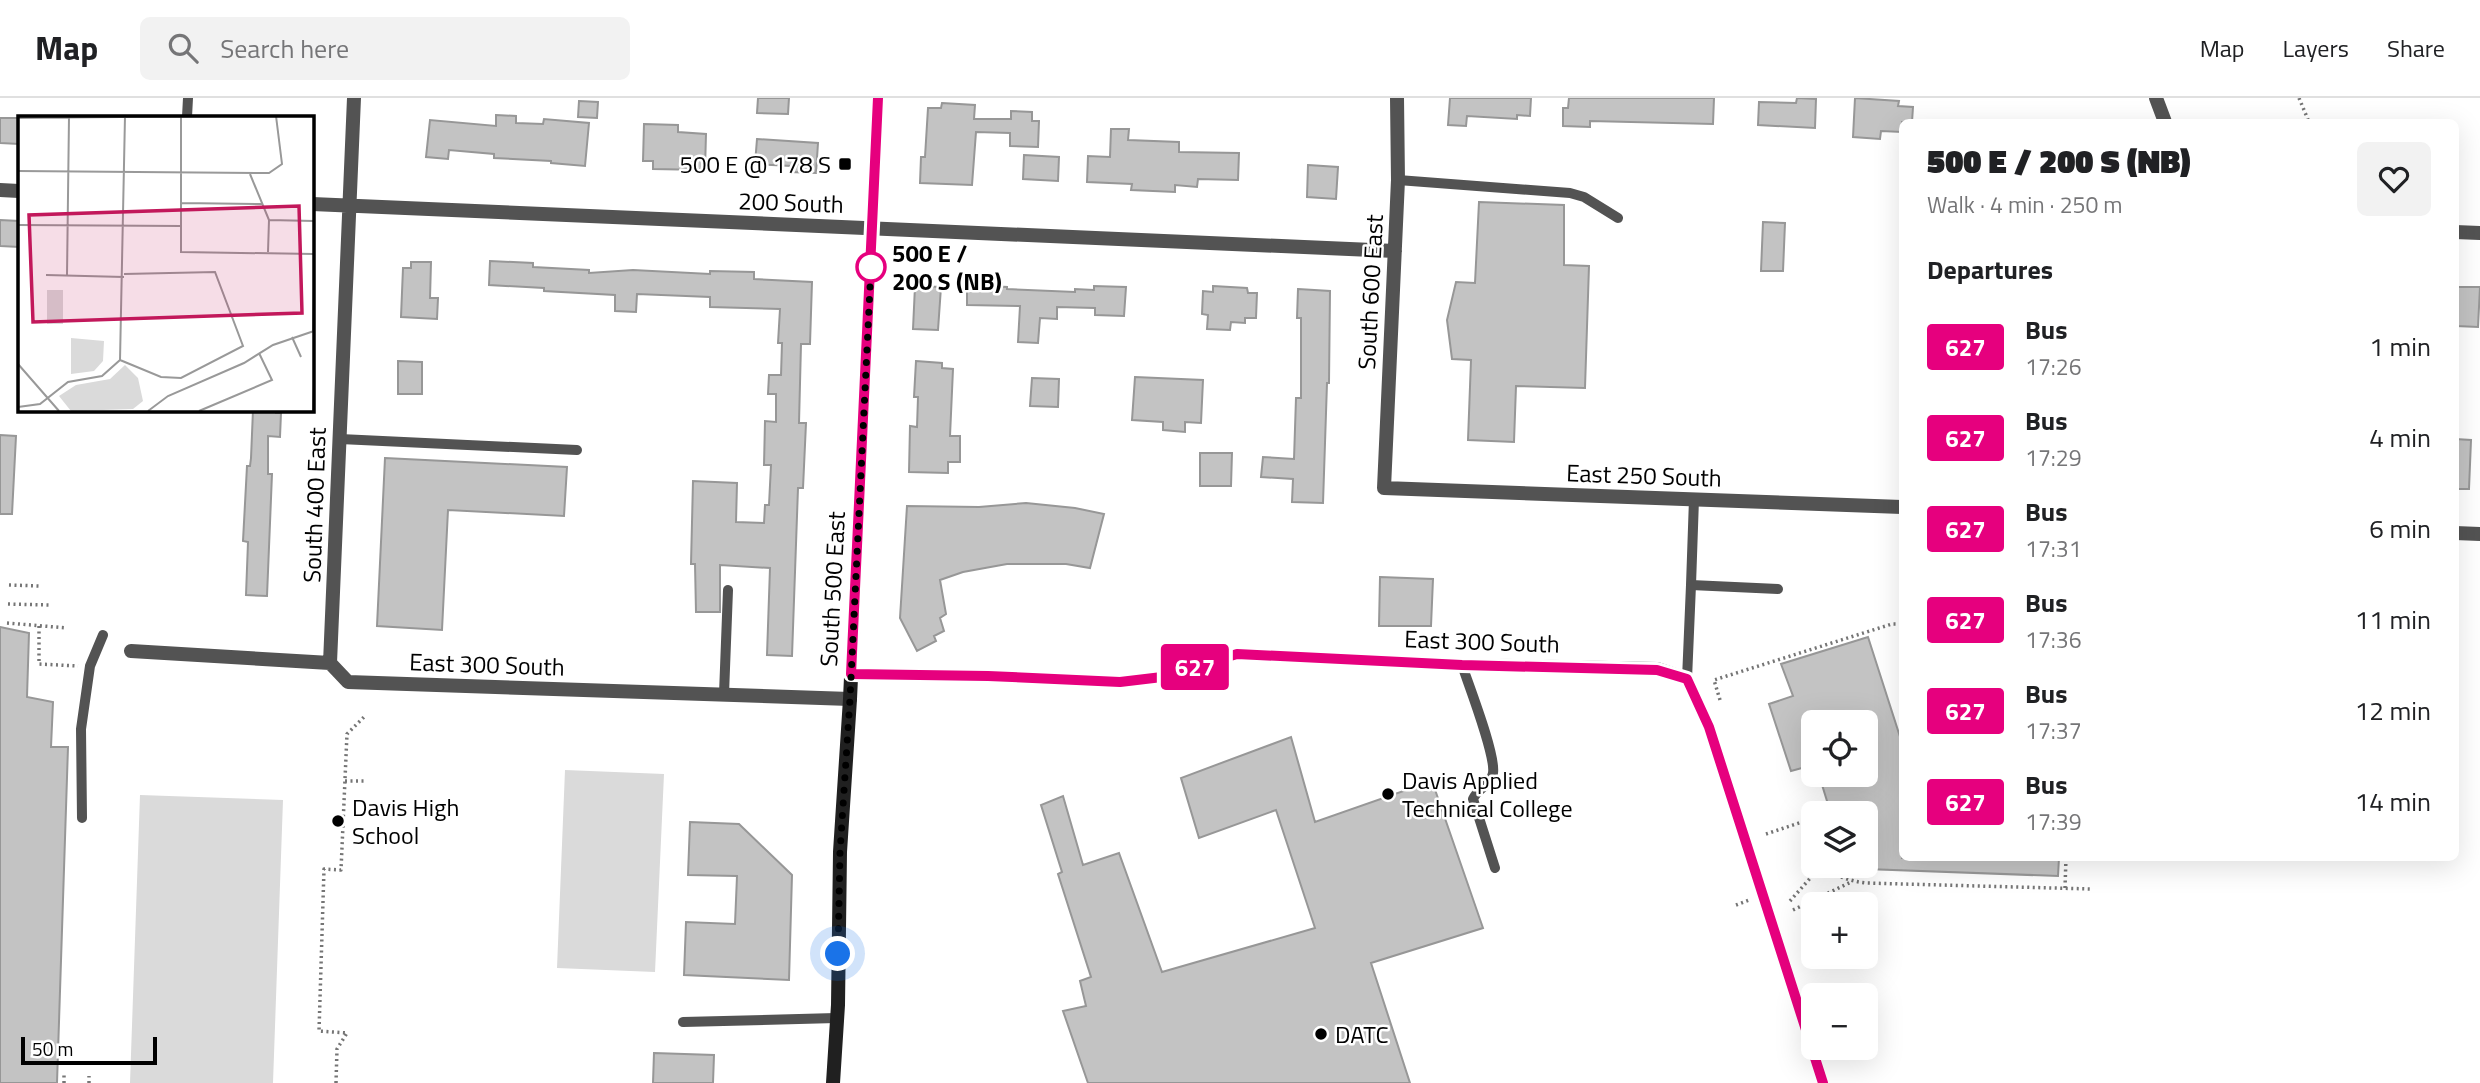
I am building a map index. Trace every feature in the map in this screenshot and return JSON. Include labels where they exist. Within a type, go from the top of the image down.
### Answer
[{"type":"street","name":"South 400 East","points":[[330,663],[354,98]]},
{"type":"street","name":"South 500 East","points":[[833,1083],[840,852],[850,699],[878,98]]},
{"type":"street","name":"South 600 East","points":[[1384,488],[1398,180],[1397,98]]},
{"type":"street","points":[[2156,98],[2164,119]]},
{"type":"street","points":[[0,190],[18,191]]},
{"type":"street","name":"200 South","points":[[313,204],[1395,251]]},
{"type":"street","points":[[2459,232],[2480,233]]},
{"type":"street","name":"East 250 South","points":[[1384,488],[1899,507]]},
{"type":"street","points":[[2459,533],[2480,534]]},
{"type":"street","points":[[131,651],[330,663]]},
{"type":"street","name":"East 300 South","points":[[851,674],[1120,682],[1162,677],[1237,654],[1462,665],[1657,670],[1687,679]]},
{"type":"street","name":"East 300 South","points":[[330,663],[348,682],[850,699]]},
{"type":"street","points":[[1687,679],[1709,727],[1824,1083]]},
{"type":"lane","points":[[187,116],[188,98]]},
{"type":"lane","points":[[1398,180],[1570,193],[1584,197],[1618,218]]},
{"type":"lane","points":[[340,439],[577,450]]},
{"type":"lane","points":[[1687,679],[1694,499]]},
{"type":"lane","points":[[1691,585],[1778,589]]},
{"type":"lane","points":[[724,694],[728,590]]},
{"type":"lane","points":[[82,817],[81,729],[90,666],[103,635]]},
{"type":"lane","points":[[1462,665],[1492,758],[1493,774],[1473,799],[1495,868]]},
{"type":"lane","points":[[683,1021],[836,1018]]},
{"type":"path","points":[[2299,98],[2308,119]]},
{"type":"path","points":[[9,585],[40,586]]},
{"type":"path","points":[[8,604],[49,605]]},
{"type":"path","points":[[7,623],[66,628]]},
{"type":"path","points":[[1720,699],[1714,680],[1899,624]]},
{"type":"path","points":[[39,626],[39,664],[78,666]]},
{"type":"path","points":[[336,1083],[337,1049],[346,1032],[319,1031],[324,869],[341,870],[347,734],[365,716]]},
{"type":"path","points":[[345,781],[367,782]]},
{"type":"path","points":[[1766,834],[1801,822]]},
{"type":"path","points":[[2066,861],[2066,888]]},
{"type":"path","points":[[1790,901],[1811,878]]},
{"type":"path","points":[[1844,878],[1852,881],[2091,889]]},
{"type":"path","points":[[1793,910],[1852,881]]},
{"type":"path","points":[[1736,905],[1751,899]]},
{"type":"path","points":[[64,1075],[64,1083]]},
{"type":"path","points":[[89,1076],[89,1083]]},
{"type":"shaded area","points":[[565,770],[664,774],[655,972],[557,968]]},
{"type":"shaded area","points":[[140,795],[283,800],[273,1083],[130,1083]]},
{"type":"building","points":[[758,98],[789,98],[788,114],[757,113]]},
{"type":"building","points":[[1450,98],[1531,98],[1530,116],[1517,115],[1517,119],[1467,116],[1466,126],[1448,125]]},
{"type":"building","points":[[1569,98],[1714,98],[1713,124],[1590,121],[1590,127],[1563,126],[1563,108],[1568,108]]},
{"type":"building","points":[[1797,98],[1816,99],[1815,128],[1758,125],[1759,102],[1796,103]]},
{"type":"building","points":[[1855,98],[1899,101],[1898,106],[1913,107],[1912,119],[1899,119],[1899,132],[1881,131],[1880,139],[1853,137]]},
{"type":"building","points":[[579,101],[598,102],[597,118],[578,117]]},
{"type":"building","points":[[942,103],[975,105],[974,119],[1011,119],[1011,111],[1032,112],[1032,121],[1039,121],[1038,147],[1010,146],[1010,133],[976,132],[972,185],[920,183],[921,157],[925,157],[928,108],[941,108]]},
{"type":"building","points":[[496,115],[516,116],[516,123],[543,124],[544,119],[589,123],[585,166],[494,158],[494,154],[449,150],[448,159],[426,157],[430,120],[496,126]]},
{"type":"building","points":[[0,118],[18,118],[18,144],[0,143]]},
{"type":"building","points":[[644,124],[678,125],[678,132],[706,134],[705,170],[653,169],[653,161],[643,161]]},
{"type":"building","points":[[1111,129],[1129,129],[1128,140],[1179,142],[1179,152],[1239,153],[1238,180],[1198,179],[1197,187],[1175,185],[1175,192],[1131,190],[1132,184],[1087,182],[1088,156],[1110,157]]},
{"type":"building","points":[[757,139],[818,143],[816,173],[790,172],[791,166],[755,164]]},
{"type":"building","points":[[1024,155],[1059,157],[1058,181],[1023,179]]},
{"type":"building","points":[[1308,165],[1338,167],[1336,199],[1307,197]]},
{"type":"building","points":[[1479,202],[1564,205],[1564,265],[1589,266],[1585,388],[1516,386],[1514,442],[1468,440],[1471,360],[1452,359],[1447,320],[1456,282],[1475,283]]},
{"type":"building","points":[[0,220],[18,221],[18,247],[0,246]]},
{"type":"building","points":[[1763,222],[1785,223],[1783,271],[1761,271]]},
{"type":"building","points":[[490,261],[533,263],[533,267],[589,270],[589,273],[633,270],[710,274],[710,271],[754,272],[754,279],[812,282],[810,344],[801,344],[799,423],[806,423],[803,488],[798,488],[792,656],[767,655],[770,568],[720,565],[720,612],[696,612],[695,564],[691,564],[693,481],[737,483],[736,522],[764,523],[765,505],[769,505],[771,465],[764,465],[765,421],[776,422],[776,394],[768,394],[769,375],[781,375],[782,343],[778,343],[780,309],[710,307],[710,297],[637,294],[636,312],[615,311],[615,295],[489,285]]},
{"type":"building","points":[[411,262],[431,262],[430,298],[438,298],[437,319],[401,317],[403,268],[411,268]]},
{"type":"building","points":[[967,281],[990,281],[990,286],[1007,289],[1075,292],[1075,289],[1094,290],[1094,286],[1126,287],[1124,316],[1095,315],[1095,308],[1057,307],[1057,319],[1040,318],[1038,343],[1018,342],[1020,306],[967,305]]},
{"type":"building","points":[[915,286],[941,287],[938,330],[913,329]]},
{"type":"building","points":[[1213,286],[1247,288],[1248,293],[1257,293],[1256,318],[1245,318],[1245,323],[1231,322],[1230,330],[1207,329],[1208,315],[1202,314],[1203,291],[1213,292]]},
{"type":"building","points":[[2459,287],[2480,287],[2478,327],[2459,326]]},
{"type":"building","points":[[1298,289],[1330,291],[1323,503],[1292,502],[1293,479],[1261,477],[1263,457],[1294,459],[1296,398],[1301,398],[1301,318],[1297,318]]},
{"type":"building","points":[[398,361],[422,362],[422,394],[398,394]]},
{"type":"building","points":[[916,361],[942,363],[942,368],[953,369],[950,436],[960,436],[960,462],[948,462],[948,473],[909,472],[910,426],[917,427],[918,397],[914,397]]},
{"type":"building","points":[[1135,377],[1203,380],[1201,423],[1185,422],[1185,432],[1163,430],[1163,422],[1132,420]]},
{"type":"building","points":[[1032,378],[1059,379],[1058,407],[1030,406]]},
{"type":"building","points":[[253,411],[281,413],[280,437],[268,436],[268,474],[272,474],[267,596],[246,595],[248,542],[243,541],[247,466],[250,466]]},
{"type":"building","points":[[0,435],[16,436],[12,514],[0,514]]},
{"type":"building","points":[[2459,439],[2471,440],[2469,489],[2459,489]]},
{"type":"building","points":[[1200,453],[1232,453],[1231,486],[1200,486]]},
{"type":"building","points":[[385,458],[567,467],[564,516],[448,510],[442,630],[377,626]]},
{"type":"building","points":[[1026,503],[1104,514],[1090,568],[1066,564],[1007,564],[963,572],[940,580],[946,614],[940,618],[944,631],[934,636],[936,641],[917,651],[900,618],[907,506],[979,507]]},
{"type":"building","points":[[1380,577],[1433,579],[1431,626],[1379,626]]},
{"type":"building","points":[[0,627],[29,633],[27,697],[53,702],[51,747],[68,747],[57,1083],[0,1083]]},
{"type":"building","points":[[1868,637],[1899,734],[1899,861],[2059,861],[2058,876],[1878,869],[1878,801],[1827,801],[1823,787],[1878,787],[1878,710],[1801,710],[1801,768],[1791,771],[1769,704],[1793,696],[1781,664]]},
{"type":"building","points":[[1291,737],[1315,822],[1432,781],[1483,928],[1371,963],[1410,1083],[1088,1083],[1063,1011],[1086,1006],[1080,981],[1091,977],[1058,874],[1062,872],[1041,805],[1063,796],[1083,865],[1119,853],[1162,972],[1315,928],[1276,810],[1199,838],[1181,778]]},
{"type":"building","points":[[690,822],[739,824],[792,875],[789,980],[684,975],[686,922],[735,924],[737,876],[688,875]]},
{"type":"building","points":[[654,1053],[714,1055],[713,1083],[653,1083]]},
{"type":"bus line","name":"627","points":[[878,98],[851,674],[1120,682],[1162,677],[1237,654],[1261,654],[1462,665],[1657,670],[1687,679],[1709,727],[1823,1083]]},
{"type":"place","name":"500 E @ 178 S","points":[[845,164]]},
{"type":"place","name":"500 E / 200 S (NB)","points":[[871,267]]},
{"type":"place","name":"Davis Applied Technical College","points":[[1388,794]]},
{"type":"place","name":"Davis High School","points":[[338,821]]},
{"type":"place","name":"DATC","points":[[1321,1034]]},
{"type":"route","points":[[838,954],[840,852],[871,267]]}]
